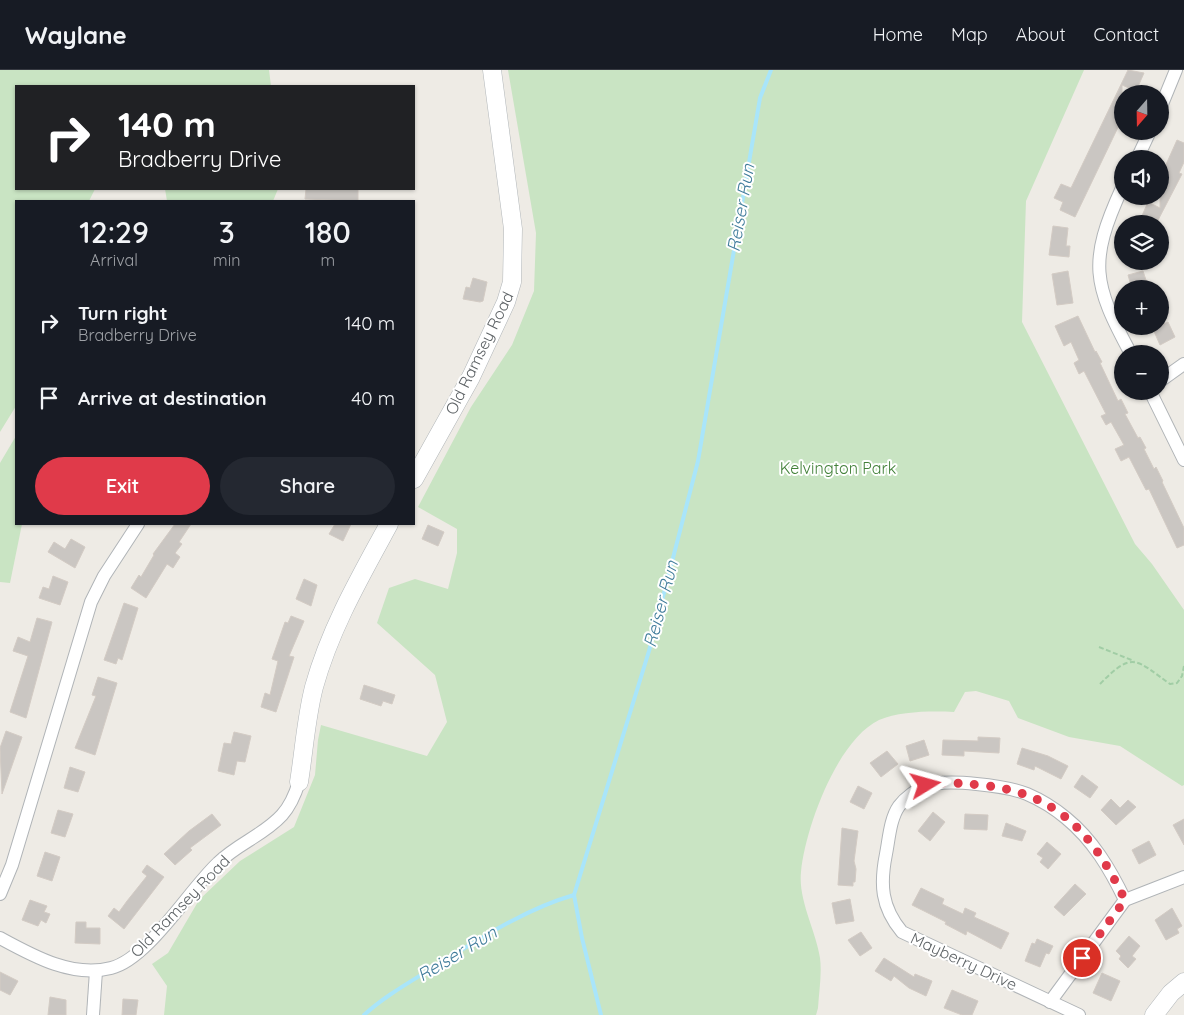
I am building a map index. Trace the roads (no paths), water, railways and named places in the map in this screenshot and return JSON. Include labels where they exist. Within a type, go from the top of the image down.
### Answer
[{"type":"street","name":"Old Ramsey Road","points":[[415,477],[471,377],[506,302],[512,282],[513,230],[492,70]]},
{"type":"street","points":[[1169,87],[1176,70]]},
{"type":"street","points":[[1114,205],[1106,222],[1100,250],[1099,276],[1108,312],[1125,345]]},
{"type":"street","points":[[1169,375],[1184,364]]},
{"type":"street","points":[[1154,400],[1184,460]]},
{"type":"street","points":[[0,894],[12,866],[91,602],[104,576],[137,525]]},
{"type":"street","name":"Old Ramsey Road","points":[[0,938],[46,961],[66,968],[96,971],[113,968],[129,959],[148,942],[220,861],[274,824],[293,800],[299,782],[314,689],[329,643],[352,593],[388,525]]},
{"type":"street","name":"Mayberry Drive","points":[[1079,1015],[918,941],[902,932],[891,920],[883,900],[882,877],[893,822],[899,807],[926,785],[946,782],[989,786],[1025,793],[1047,803],[1082,832],[1108,866],[1125,900]]},
{"type":"street","points":[[1050,1002],[1125,900],[1184,877]]},
{"type":"street","points":[[93,1015],[96,971]]},
{"type":"street","points":[[1154,1015],[1171,993],[1184,982]]},
{"type":"waterway","name":"Reiser Run","points":[[601,1015],[582,938],[574,895],[649,651],[698,461],[760,98],[771,70]]},
{"type":"waterway","name":"Reiser Run","points":[[364,1015],[399,988],[486,935],[520,916],[574,895]]},
{"type":"park label","name":"Kelvington Park","points":[[838,468]]}]
